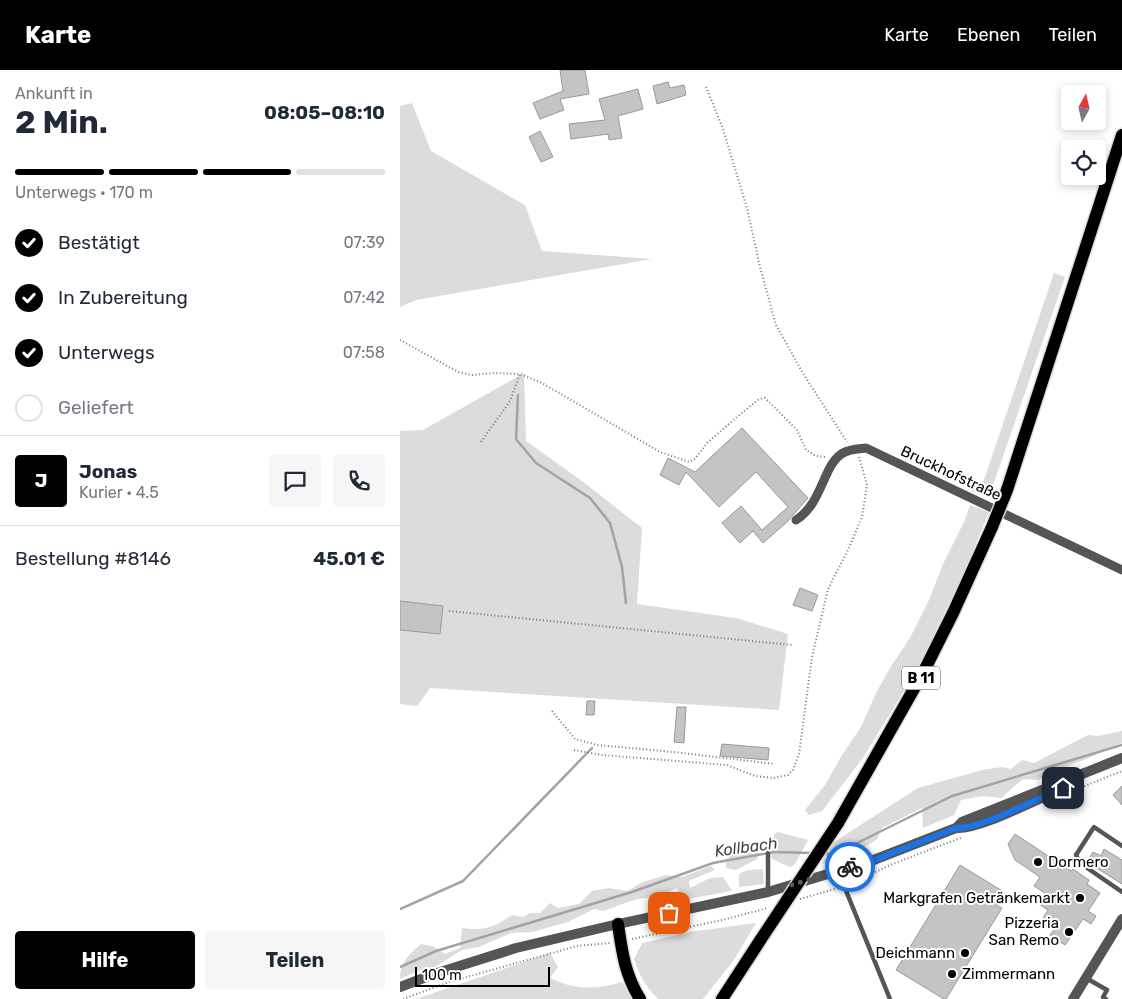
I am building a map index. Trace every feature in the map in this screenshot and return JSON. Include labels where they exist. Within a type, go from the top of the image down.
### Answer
[{"type":"main road","name":"B 11","points":[[722,999],[838,823],[924,671],[953,613],[1007,490],[1122,135]]},
{"type":"main road","points":[[618,924],[620,942],[630,983],[640,999]]},
{"type":"street","name":"Bruckhofstraße","points":[[852,449],[866,448],[1122,570]]},
{"type":"street","points":[[796,520],[815,501],[835,459],[842,453],[852,449]]},
{"type":"street","points":[[400,988],[434,974],[516,948],[768,892],[872,861],[956,828],[962,822],[976,816],[1122,758]]},
{"type":"street","points":[[956,828],[964,829],[998,817],[1048,794],[1122,765]]},
{"type":"street","points":[[1073,999],[1122,919]]},
{"type":"lane","points":[[1122,846],[1094,827],[1076,855],[1080,863],[1122,892]]},
{"type":"lane","points":[[768,849],[768,892]]},
{"type":"lane","points":[[838,871],[890,999]]},
{"type":"lane","points":[[1086,978],[1107,990],[1103,997],[1106,999]]},
{"type":"path","points":[[574,750],[602,755],[727,765],[755,776],[774,778],[788,775],[793,770],[799,754],[812,657],[828,589],[848,550],[862,516],[867,485],[859,455],[852,449],[804,375],[776,325],[760,267],[747,208],[723,130],[706,87]]},
{"type":"path","points":[[400,340],[458,372],[472,375],[494,373],[520,374],[542,383],[660,452],[689,462],[694,460],[707,442],[759,399],[765,398],[796,430],[806,450],[816,456],[835,459]]},
{"type":"path","points":[[481,442],[510,401],[520,374]]},
{"type":"path","points":[[449,611],[792,645]]},
{"type":"path","points":[[552,711],[575,739],[597,745],[775,764]]},
{"type":"path","points":[[403,999],[449,982],[577,946],[620,942]]},
{"type":"shaded area","points":[[412,103],[431,151],[525,205],[542,251],[652,259],[416,300],[400,307],[400,106]]},
{"type":"shaded area","points":[[1054,273],[1065,277],[990,494],[970,491],[982,483],[985,477]]},
{"type":"shaded area","points":[[524,373],[526,441],[586,484],[642,528],[637,604],[736,618],[788,634],[779,710],[430,688],[417,706],[400,704],[400,630],[440,634],[443,607],[400,601],[400,431],[423,430]]},
{"type":"shaded area","points":[[970,505],[989,512],[962,577],[916,671],[863,758],[822,811],[809,815],[805,810],[825,785],[861,727],[876,693],[911,636],[929,600]]},
{"type":"shaded area","points":[[1122,731],[1122,743],[1084,760],[1050,772],[1038,780],[1023,779],[1001,798],[983,796],[961,800],[954,815],[923,828],[922,808],[882,828],[877,839],[868,845],[822,864],[834,842],[918,788],[982,770],[1002,767],[1011,769],[1022,760],[1034,763],[1088,735],[1098,736]]},
{"type":"shaded area","points":[[778,832],[808,840],[795,864],[790,867],[771,857],[774,834]]},
{"type":"shaded area","points":[[752,843],[760,850],[757,859],[736,870],[726,868],[727,858]]},
{"type":"shaded area","points":[[711,866],[715,870],[689,881],[690,888],[710,878],[723,877],[732,891],[682,900],[677,888],[657,897],[637,899],[603,911],[594,909],[568,922],[532,932],[511,933],[479,947],[462,950],[435,967],[422,969],[400,979],[400,973],[406,959],[421,944],[432,946],[445,954],[460,948],[462,928],[488,928],[512,915],[523,917],[530,913],[540,913],[550,903],[558,908],[579,904],[592,891],[609,888],[627,891],[643,882],[666,875],[682,877]]},
{"type":"shaded area","points":[[763,869],[764,884],[739,887],[739,874],[748,870]]},
{"type":"shaded area","points":[[756,923],[734,960],[703,999],[658,999],[643,980],[634,959],[642,943],[696,931]]},
{"type":"shaded area","points":[[550,953],[558,967],[550,978],[568,985],[585,988],[622,982],[633,999],[416,999]]},
{"type":"building","points":[[560,70],[585,70],[589,94],[560,99],[564,110],[540,119],[533,103],[563,91]]},
{"type":"building","points":[[668,82],[670,88],[684,85],[686,95],[657,104],[653,86]]},
{"type":"building","points":[[638,89],[643,109],[618,116],[622,138],[609,140],[608,134],[571,139],[569,124],[605,120],[599,99]]},
{"type":"building","points":[[540,131],[553,157],[541,162],[529,137]]},
{"type":"building","points":[[742,428],[808,498],[787,522],[763,543],[753,531],[740,543],[722,523],[741,506],[762,530],[788,507],[756,472],[719,507],[686,472],[679,485],[660,475],[668,458],[695,472]]},
{"type":"building","points":[[800,588],[818,595],[812,611],[793,605]]},
{"type":"building","points":[[400,601],[443,606],[440,634],[400,630]]},
{"type":"building","points":[[587,701],[595,701],[594,715],[586,715]]},
{"type":"building","points":[[677,707],[686,707],[684,743],[674,742]]},
{"type":"building","points":[[722,744],[769,748],[768,760],[720,756]]},
{"type":"building","points":[[1122,786],[1122,805],[1113,795]]},
{"type":"building","points":[[1015,834],[1071,871],[1073,869],[1089,880],[1087,884],[1100,893],[1088,911],[1096,916],[1091,924],[1083,919],[1065,945],[1050,935],[1056,927],[1043,918],[1048,910],[1039,904],[1046,894],[1034,886],[1040,877],[1015,860],[1008,844]]},
{"type":"building","points":[[1104,849],[1122,860],[1122,884],[1087,862],[1093,852],[1101,856]]},
{"type":"building","points":[[960,865],[1004,892],[996,905],[1002,908],[946,999],[944,999],[896,970]]},
{"type":"waterway","points":[[518,395],[516,439],[536,463],[590,498],[610,523],[622,567],[626,603]]},
{"type":"waterway","name":"Kollbach","points":[[822,854],[835,854],[952,796],[1122,745]]},
{"type":"waterway","points":[[400,909],[463,881],[592,748]]},
{"type":"waterway","name":"Kollbach","points":[[400,967],[436,951],[632,892],[713,863],[774,852],[811,853]]},
{"type":"way so far","points":[[669,913],[768,892],[850,867]]},
{"type":"place","name":"Dormero","points":[[1038,862]]},
{"type":"place","name":"Markgrafen Getränkemarkt","points":[[1080,898]]},
{"type":"place","name":"Pizzeria San Remo","points":[[1069,932]]},
{"type":"place","name":"Deichmann","points":[[965,953]]},
{"type":"place","name":"Zimmermann","points":[[952,974]]},
{"type":"route","points":[[850,867],[872,861],[956,828],[964,829],[998,817],[1063,788]]}]
